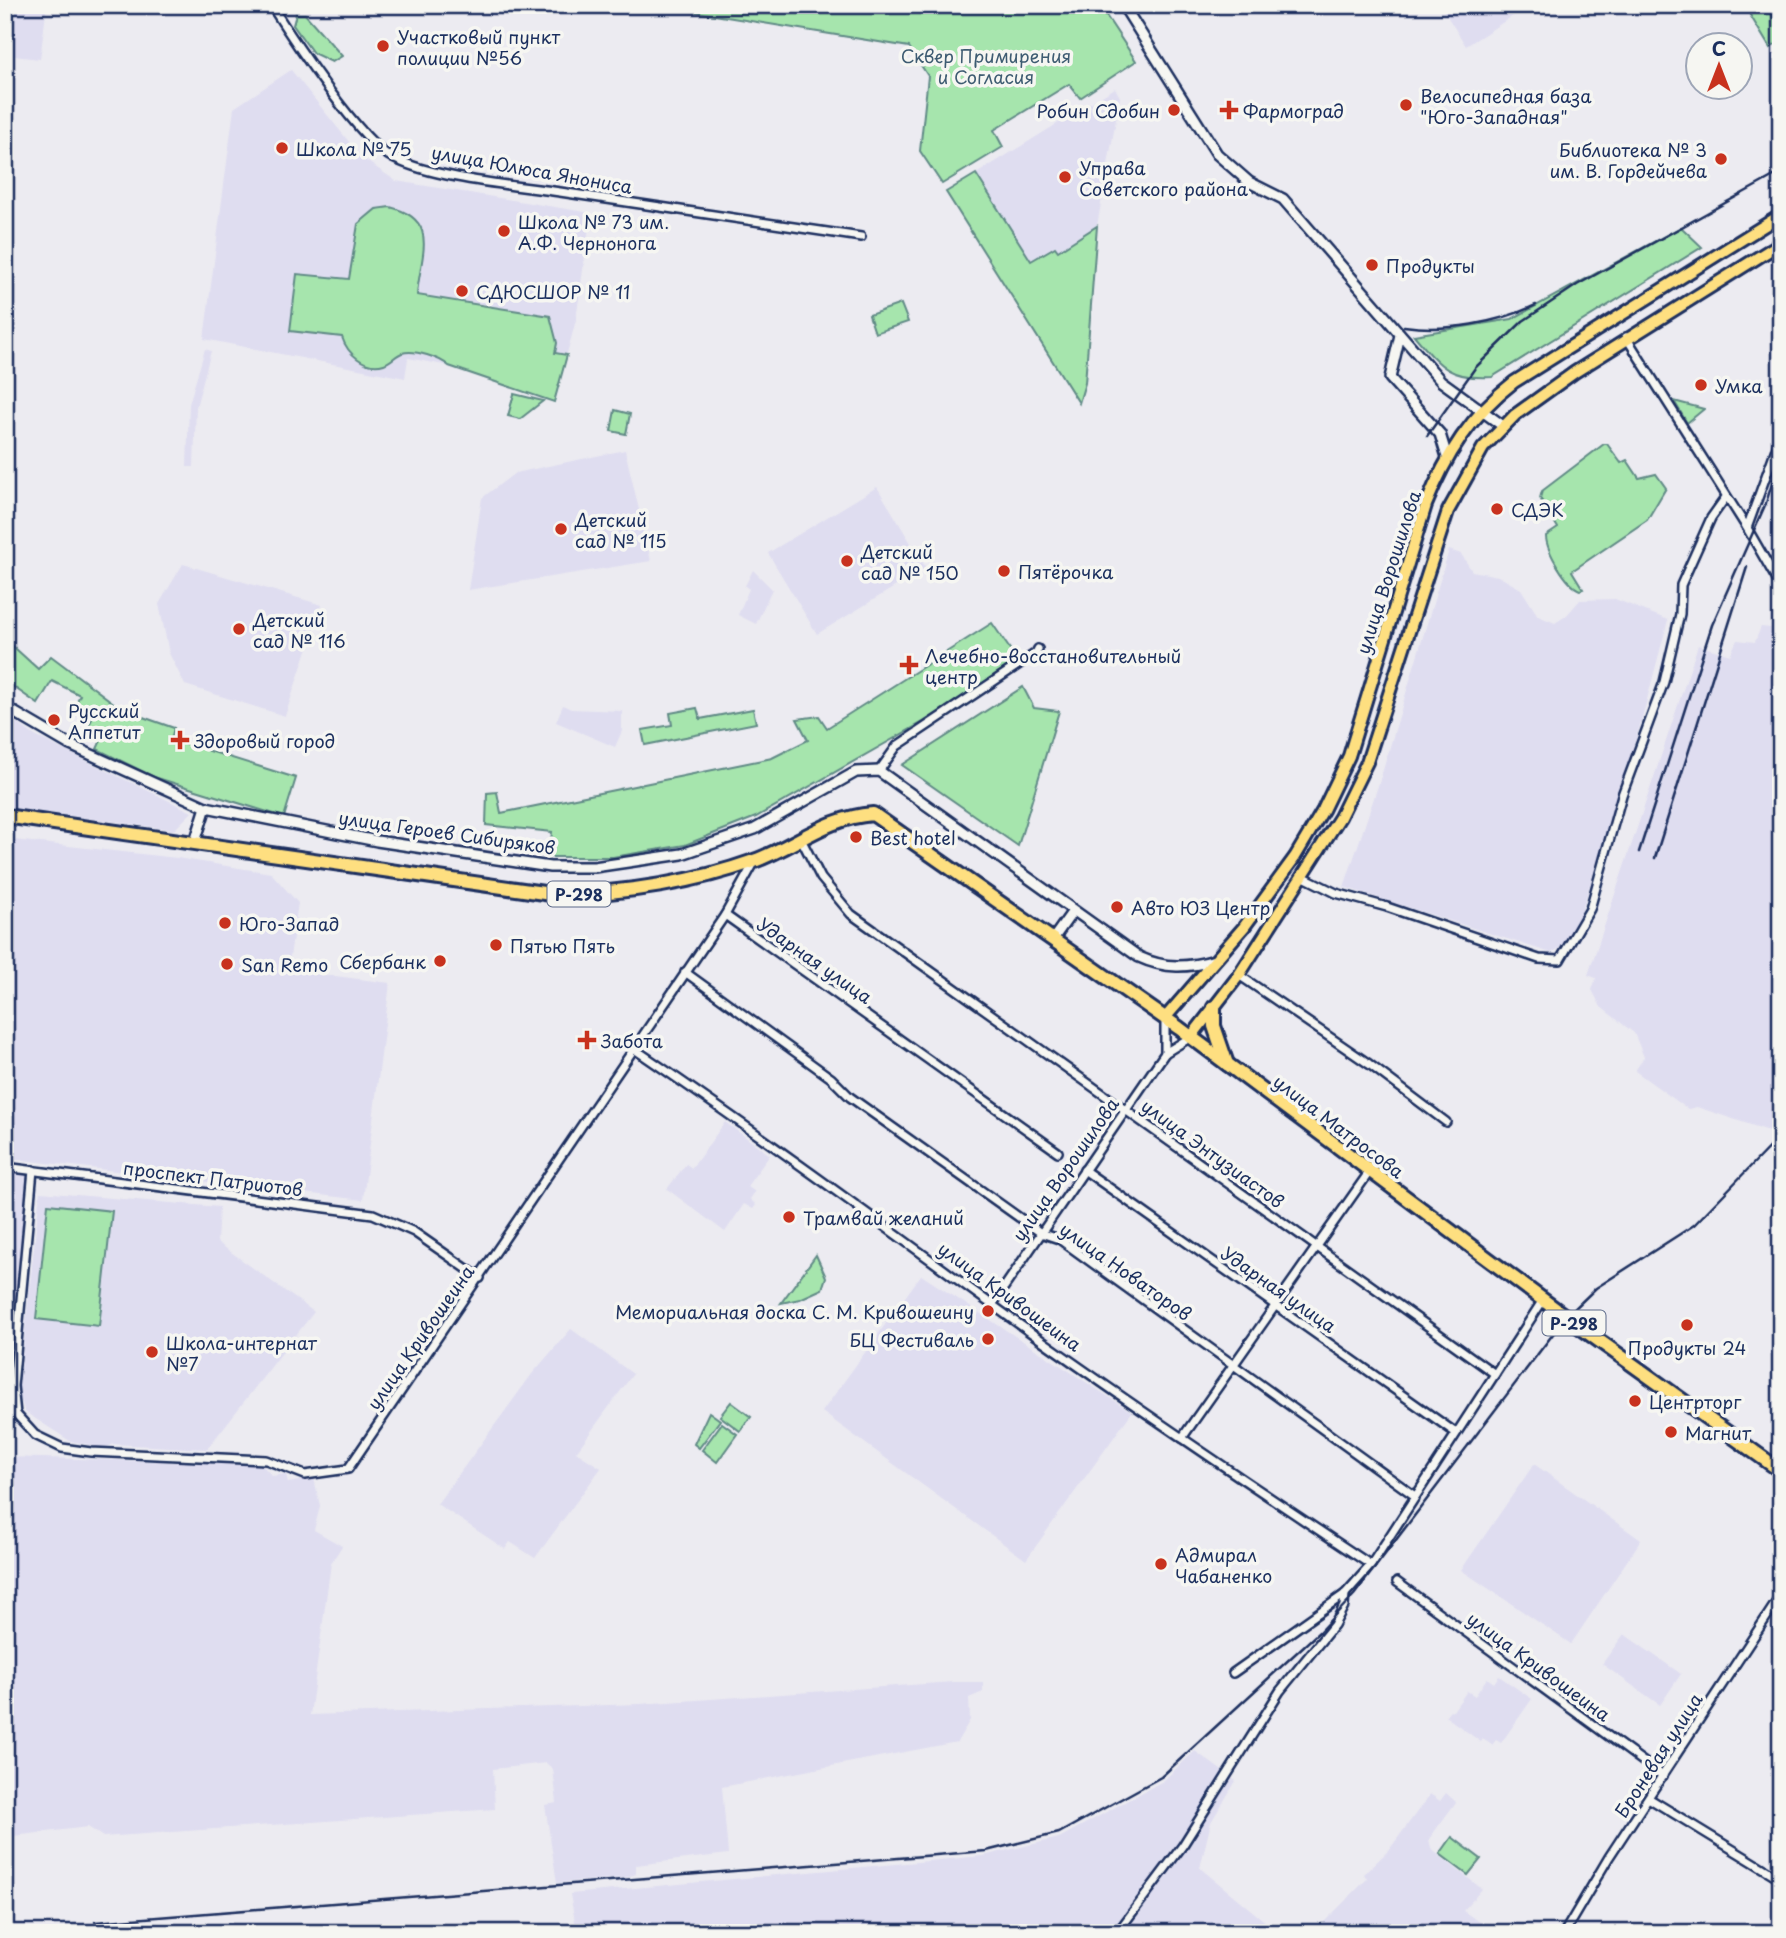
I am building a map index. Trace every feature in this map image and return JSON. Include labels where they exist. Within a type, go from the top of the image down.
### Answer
[{"type":"highway","name":"улица Матросова","points":[[800,837],[846,816],[873,814],[1165,1018],[1543,1300],[1781,1471]]},
{"type":"highway","name":"Р-298","points":[[12,818],[195,842],[490,888],[558,895],[618,894],[671,885],[755,860],[800,837]]},
{"type":"highway","points":[[1214,1007],[1214,1026],[1227,1064]]},
{"type":"main road","name":"улица Ворошилова","points":[[1165,1018],[1216,960],[1295,857],[1323,810],[1349,756],[1426,505],[1447,457],[1481,410],[1514,382],[1561,350],[1781,215]]},
{"type":"main road","name":"улица Ворошилова","points":[[1191,1037],[1239,975],[1340,817],[1367,762],[1454,496],[1483,448],[1503,426],[1626,337],[1781,243]]},
{"type":"street","name":"улица Юлюса Янониса","points":[[271,5],[303,56],[369,138],[392,158],[435,171],[512,185],[861,237]]},
{"type":"street","points":[[1123,5],[1217,154],[1249,182],[1283,199],[1441,381],[1503,426]]},
{"type":"street","points":[[1400,335],[1390,378],[1440,434],[1447,457]]},
{"type":"street","points":[[1626,337],[1747,528],[1781,587]]},
{"type":"street","points":[[1747,528],[1781,435]]},
{"type":"street","points":[[1304,877],[1336,893],[1387,907],[1539,959],[1552,962],[1560,960],[1590,909],[1622,795],[1664,682],[1681,614],[1681,585],[1711,518],[1726,497]]},
{"type":"street","points":[[1038,649],[1030,658],[897,746],[879,771],[1139,957],[1155,964],[1190,968],[1216,960]]},
{"type":"street","name":"улица Героев Сибиряков","points":[[5,707],[57,738],[141,780],[206,807],[390,844],[550,867],[594,867],[682,854],[743,834],[856,772],[879,771]]},
{"type":"street","points":[[195,842],[206,807]]},
{"type":"street","name":"улица Энтузиастов","points":[[800,837],[821,878],[851,914],[1495,1374]]},
{"type":"street","name":"улица Кривошеина","points":[[33,1170],[13,1386],[16,1414],[36,1435],[62,1448],[91,1452],[266,1460],[305,1475],[348,1469],[724,915],[755,860]]},
{"type":"street","points":[[1053,939],[1073,911]]},
{"type":"street","name":"Ударная улица","points":[[724,915],[1058,1152]]},
{"type":"street","name":"улица Новаторов","points":[[685,972],[831,1078],[850,1097],[1041,1233],[1059,1239],[1415,1496]]},
{"type":"street","points":[[1239,975],[1368,1063],[1446,1122]]},
{"type":"street","points":[[1165,1018],[1165,1053]]},
{"type":"street","name":"улица Ворошилова","points":[[992,1305],[1165,1053],[1191,1037]]},
{"type":"street","name":"улица Кривошеина","points":[[634,1048],[809,1169],[992,1305],[1182,1438],[1371,1565]]},
{"type":"street","name":"проспект Патриотов","points":[[5,1167],[213,1196],[373,1214],[414,1232],[480,1278]]},
{"type":"street","name":"Ударная улица","points":[[1084,1170],[1456,1433]]},
{"type":"street","points":[[1182,1438],[1370,1171]]},
{"type":"street","points":[[1233,1673],[1345,1594],[1371,1565],[1543,1300]]},
{"type":"street","name":"улица Кривошеина","points":[[1397,1582],[1663,1776]]},
{"type":"street","points":[[1117,1933],[1183,1845],[1280,1691],[1334,1625],[1344,1606],[1345,1594]]},
{"type":"street","name":"Броневая улица","points":[[1564,1933],[1609,1857],[1781,1595]]},
{"type":"street","points":[[1650,1798],[1781,1879]]},
{"type":"shaded area","points":[[5,5],[47,5],[40,59],[5,55]]},
{"type":"shaded area","points":[[1440,5],[1530,5],[1466,46]]},
{"type":"shaded area","points":[[291,70],[362,158],[396,181],[591,213],[576,320],[554,402],[449,366],[408,358],[405,378],[204,339],[234,108]]},
{"type":"shaded area","points":[[1115,88],[1120,97],[1097,226],[1058,251],[1055,247],[1031,262],[976,174]]},
{"type":"shaded area","points":[[205,349],[211,351],[196,407],[194,467],[187,467],[189,404]]},
{"type":"shaded area","name":"Детский сад № 115","points":[[625,450],[651,561],[468,590],[482,498],[515,473]]},
{"type":"shaded area","name":"Детский сад № 150","points":[[877,487],[926,568],[817,634],[768,553]]},
{"type":"shaded area","points":[[1449,550],[1461,554],[1472,571],[1498,576],[1521,589],[1538,616],[1555,623],[1566,616],[1580,600],[1615,599],[1668,620],[1640,726],[1578,923],[1563,946],[1551,953],[1344,887],[1380,780]]},
{"type":"shaded area","name":"Детский сад № 116","points":[[183,564],[322,605],[285,716],[185,685],[169,653],[159,604]]},
{"type":"shaded area","points":[[753,570],[772,589],[756,624],[738,615],[749,589],[745,586]]},
{"type":"shaded area","points":[[1761,627],[1781,629],[1781,1135],[1697,1107],[1688,1109],[1635,1071],[1644,1057],[1634,1033],[1601,1007],[1592,990],[1596,978],[1588,975],[1698,645],[1730,655],[1737,640],[1755,642]]},
{"type":"shaded area","points":[[563,705],[571,709],[622,711],[622,731],[615,747],[556,722]]},
{"type":"shaded area","points":[[5,714],[35,736],[192,812],[174,830],[5,807]]},
{"type":"shaded area","points":[[5,839],[177,858],[271,873],[298,903],[288,970],[390,983],[363,1200],[5,1158]]},
{"type":"shaded area","points":[[725,1122],[770,1155],[747,1186],[755,1192],[750,1199],[756,1205],[753,1209],[744,1204],[725,1232],[667,1189],[686,1164],[692,1168]]},
{"type":"shaded area","points":[[5,1172],[28,1174],[16,1302],[5,1300]]},
{"type":"shaded area","name":"Школа-интернат №7","points":[[40,1192],[219,1207],[217,1242],[314,1312],[207,1449],[114,1444],[104,1448],[70,1441],[25,1412],[18,1393]]},
{"type":"shaded area","points":[[921,1275],[1132,1412],[1026,1560],[822,1412]]},
{"type":"shaded area","points":[[571,1329],[633,1374],[576,1452],[601,1468],[535,1558],[510,1542],[505,1549],[437,1504],[532,1374]]},
{"type":"shaded area","points":[[5,1457],[261,1464],[272,1476],[286,1474],[288,1483],[314,1478],[320,1506],[314,1530],[342,1546],[331,1563],[310,1715],[639,1704],[953,1682],[983,1682],[983,1692],[969,1698],[970,1720],[957,1742],[722,1787],[728,1854],[636,1865],[636,1874],[624,1878],[557,1883],[545,1805],[557,1803],[553,1769],[546,1763],[493,1769],[495,1809],[103,1837],[88,1827],[5,1837]]},
{"type":"shaded area","points":[[1534,1464],[1641,1540],[1571,1644],[1461,1570]]},
{"type":"shaded area","points":[[1624,1634],[1681,1674],[1660,1705],[1602,1664]]},
{"type":"shaded area","points":[[1499,1676],[1532,1699],[1501,1743],[1496,1740],[1492,1745],[1483,1739],[1481,1742],[1445,1716],[1450,1710],[1453,1711],[1467,1691],[1475,1696],[1487,1678],[1494,1683]]},
{"type":"shaded area","points":[[1195,1751],[1236,1781],[1211,1822],[1200,1868],[1279,1933],[577,1933],[570,1894],[983,1856],[1059,1838],[1163,1781]]},
{"type":"shaded area","points":[[1446,1793],[1456,1802],[1429,1839],[1431,1849],[1482,1889],[1463,1911],[1497,1933],[1313,1933],[1367,1879],[1364,1874],[1389,1850],[1430,1794],[1440,1801]]},
{"type":"green space","name":"Сквер Примирения и Согласия","points":[[654,5],[1099,5],[1136,61],[1080,98],[1069,84],[994,130],[1003,147],[942,184],[920,151],[928,76],[909,47]]},
{"type":"green space","points":[[1744,5],[1766,5],[1781,29],[1781,41],[1770,48]]},
{"type":"green space","points":[[296,14],[305,14],[342,56],[332,62],[313,53],[293,25]]},
{"type":"green space","points":[[976,174],[1031,261],[1055,247],[1058,251],[1097,226],[1085,383],[1079,403],[946,192]]},
{"type":"green space","points":[[390,207],[406,213],[422,230],[424,241],[417,295],[550,316],[557,343],[555,353],[567,355],[554,402],[449,366],[427,355],[407,352],[384,364],[370,365],[352,354],[342,337],[290,331],[297,274],[349,279],[358,224],[376,209]]},
{"type":"green space","points":[[1681,227],[1702,247],[1492,377],[1465,376],[1447,369],[1414,335],[1512,319]]},
{"type":"green space","points":[[901,304],[908,322],[875,333],[869,315]]},
{"type":"green space","points":[[514,394],[543,401],[520,419],[508,416]]},
{"type":"green space","points":[[1674,401],[1704,409],[1687,423]]},
{"type":"green space","points":[[615,410],[630,414],[626,434],[611,431]]},
{"type":"green space","points":[[1607,444],[1621,463],[1627,460],[1639,478],[1656,474],[1666,488],[1647,520],[1572,571],[1583,589],[1580,590],[1563,574],[1549,550],[1546,536],[1558,528],[1540,498],[1542,491]]},
{"type":"green space","points":[[992,623],[1016,658],[1012,666],[923,722],[756,817],[685,845],[613,857],[549,857],[552,832],[486,825],[487,793],[497,792],[501,813],[772,758],[808,740],[797,719],[819,716],[827,728]]},
{"type":"green space","points":[[5,639],[38,669],[51,656],[123,710],[174,728],[171,739],[296,778],[284,817],[154,777],[97,749],[104,734],[89,725],[92,719],[73,709],[80,695],[52,681],[38,704],[5,681]]},
{"type":"green space","points":[[1023,687],[1034,708],[1059,711],[1018,846],[902,765]]},
{"type":"green space","points":[[697,708],[700,719],[753,709],[756,723],[645,745],[642,730],[672,725],[670,713]]},
{"type":"green space","points":[[48,1204],[112,1211],[99,1326],[36,1319]]},
{"type":"green space","points":[[816,1255],[826,1277],[822,1289],[800,1299],[781,1303]]},
{"type":"green space","points":[[731,1402],[751,1417],[740,1431],[720,1416]]},
{"type":"green space","points":[[709,1412],[720,1420],[699,1448],[694,1444]]},
{"type":"green space","points":[[722,1423],[737,1434],[717,1462],[702,1450]]},
{"type":"green space","points":[[1452,1837],[1481,1859],[1468,1875],[1440,1854]]},
{"type":"railway","points":[[1427,436],[1475,368],[1523,321],[1577,285],[1781,172]]},
{"type":"railway","points":[[1404,326],[1454,327],[1505,317],[1536,305]]},
{"type":"railway","points":[[1639,852],[1712,625],[1766,503],[1781,455]]},
{"type":"railway","points":[[1655,858],[1747,567]]},
{"type":"railway","points":[[95,1922],[986,1851],[1059,1833],[1161,1777],[1319,1632],[1354,1595],[1566,1317],[1596,1288],[1694,1225],[1781,1135]]},
{"type":"place","name":"Участковый пункт полиции №56","points":[[383,46]]},
{"type":"place","name":"Велосипедная база \"Юго-Западная\"","points":[[1406,105]]},
{"type":"place","name":"Робин Сдобин","points":[[1174,110]]},
{"type":"place","name":"Фармоград","points":[[1229,110]]},
{"type":"place","name":"Школа № 75","points":[[282,148]]},
{"type":"place","name":"Библиотека № 3 им. В. Гордейчева","points":[[1721,159]]},
{"type":"place","name":"Управа Советского района","points":[[1065,177]]},
{"type":"place","name":"Школа № 73 им. А.Ф. Чернонога","points":[[504,231]]},
{"type":"place","name":"Продукты","points":[[1372,265]]},
{"type":"place","name":"СДЮСШОР № 11","points":[[462,291]]},
{"type":"place","name":"Умка","points":[[1701,385]]},
{"type":"place","name":"СДЭК","points":[[1497,509]]},
{"type":"place","name":"Детский сад № 115","points":[[561,529]]},
{"type":"place","name":"Детский сад № 150","points":[[847,561]]},
{"type":"place","name":"Пятёрочка","points":[[1004,571]]},
{"type":"place","name":"Детский сад № 116","points":[[239,629]]},
{"type":"place","name":"Лечебно-восстановительный центр","points":[[909,665]]},
{"type":"place","name":"Русский Аппетит","points":[[54,720]]},
{"type":"place","name":"Здоровый город","points":[[180,740]]},
{"type":"place","name":"Best hotel","points":[[856,837]]},
{"type":"place","name":"Авто ЮЗ Центр","points":[[1117,907]]},
{"type":"place","name":"Юго-Запад","points":[[225,923]]},
{"type":"place","name":"Пятью Пять","points":[[496,945]]},
{"type":"place","name":"Сбербанк","points":[[440,961]]},
{"type":"place","name":"San Remo","points":[[227,964]]},
{"type":"place","name":"Забота","points":[[587,1040]]},
{"type":"place","name":"Трамвай желаний","points":[[789,1217]]},
{"type":"place","name":"Мемориальная доска С. М. Кривошеину","points":[[988,1311]]},
{"type":"place","name":"Продукты 24","points":[[1687,1325]]},
{"type":"place","name":"БЦ Фестиваль","points":[[988,1339]]},
{"type":"place","name":"Школа-интернат №7","points":[[152,1352]]},
{"type":"place","name":"Центрторг","points":[[1635,1401]]},
{"type":"place","name":"Магнит","points":[[1671,1432]]},
{"type":"place","name":"Адмирал Чабаненко","points":[[1161,1564]]}]
